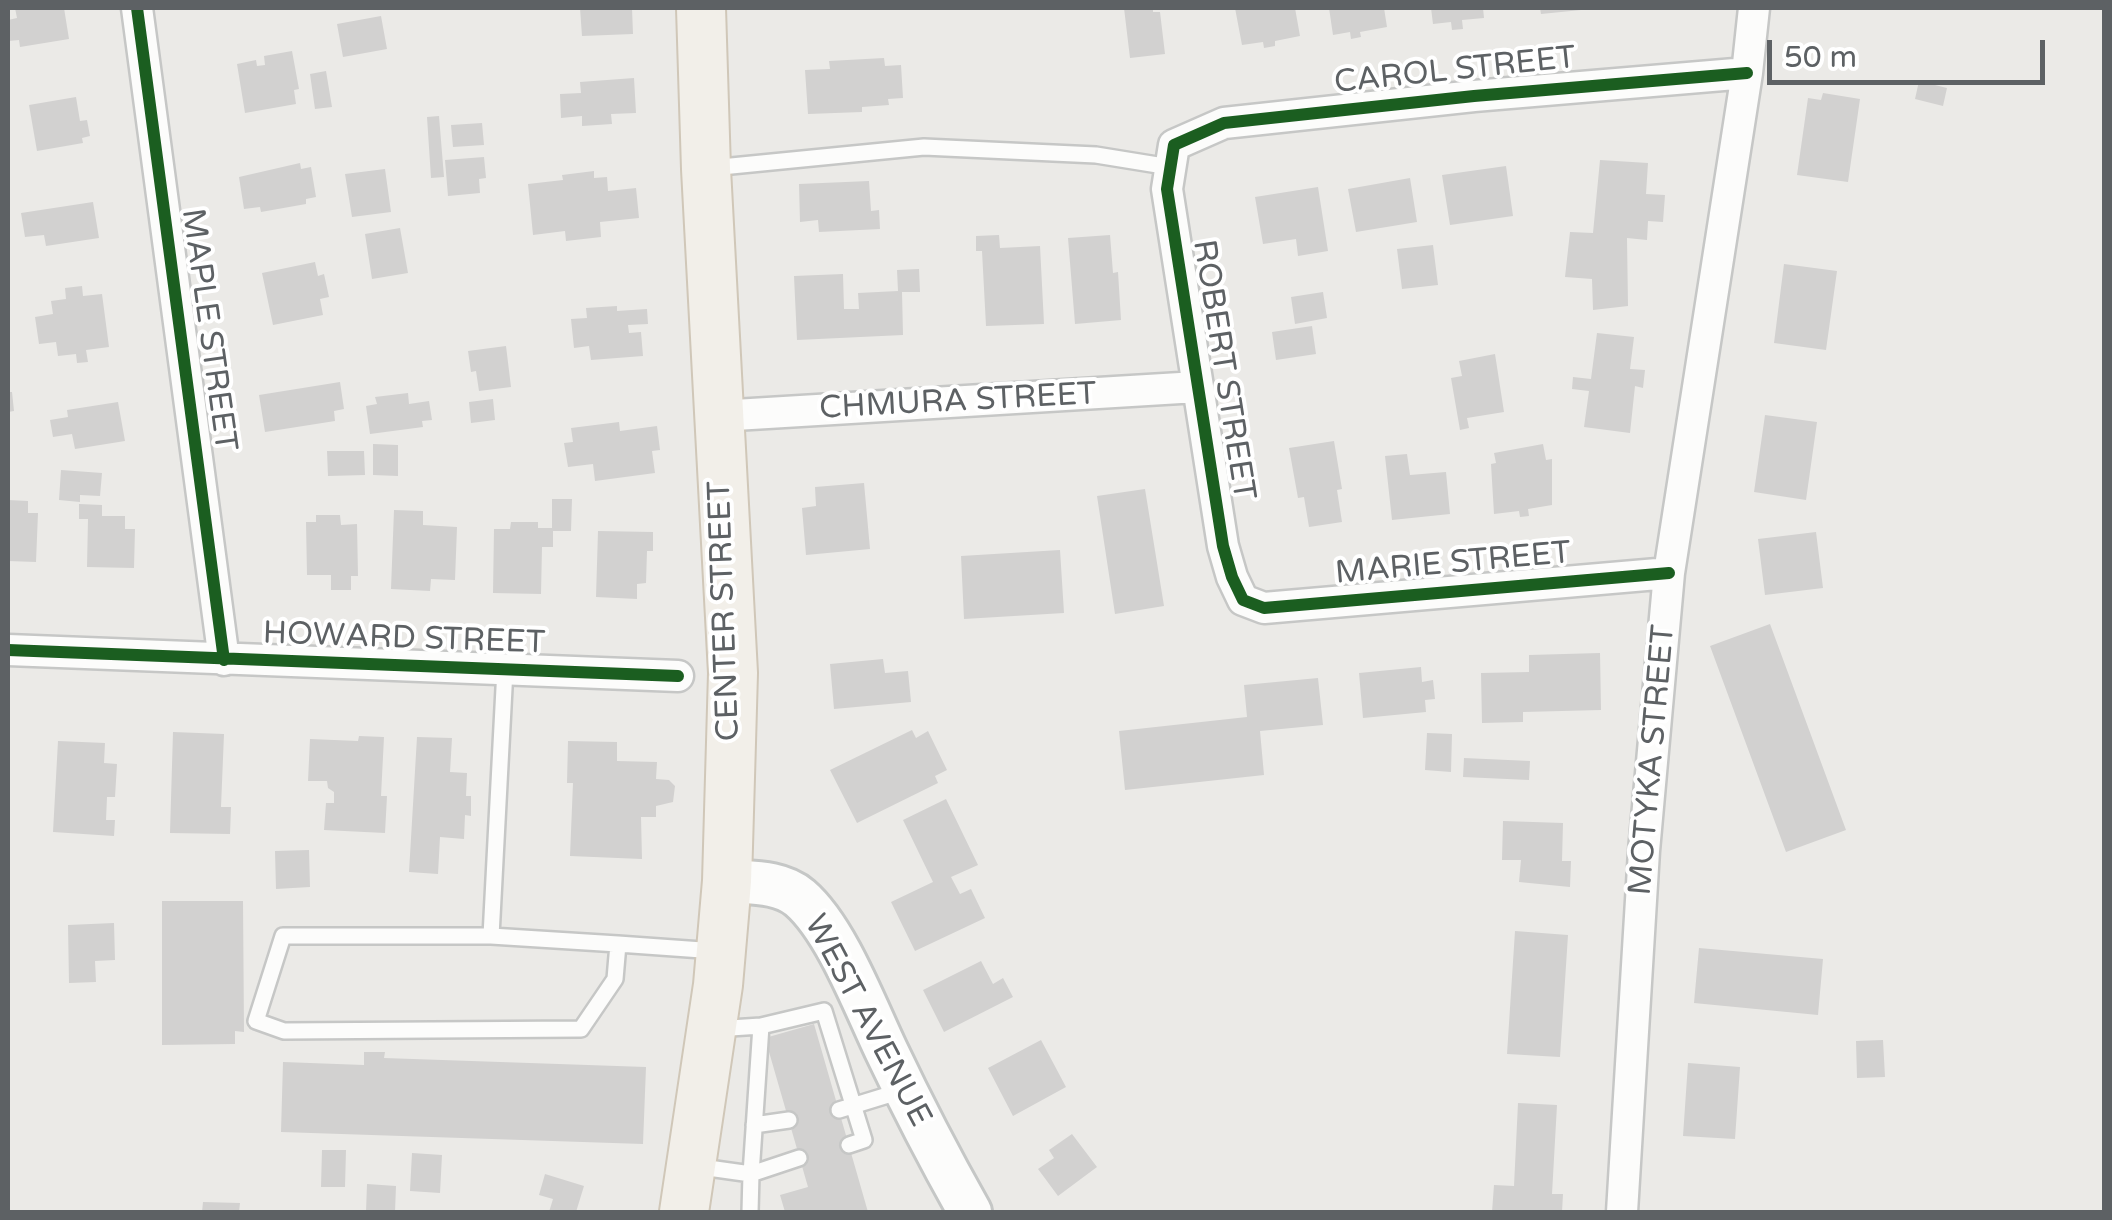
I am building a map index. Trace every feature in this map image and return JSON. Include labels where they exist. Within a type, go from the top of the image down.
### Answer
[{"type":"main road","name":"CENTER STREET","points":[[684,1212],[720,951],[733,673],[701,8]]},
{"type":"main road","name":"WEST AVENUE","points":[[726,881],[784,888],[798,896],[818,918],[970,1212]]},
{"type":"street","name":"MAPLE STREET","points":[[137,8],[224,660]]},
{"type":"street","name":"MOTYKA STREET","points":[[1622,1212],[1644,852],[1669,572],[1754,8]]},
{"type":"street","name":"CAROL STREET","points":[[1172,156],[1224,123],[1474,96],[1747,73]]},
{"type":"street","name":"ROBERT STREET","points":[[1172,156],[1166,189],[1197,387],[1224,546],[1243,600]]},
{"type":"street","name":"CHMURA STREET","points":[[718,416],[1197,387]]},
{"type":"street","name":"MARIE STREET","points":[[1243,600],[1264,608],[1669,572]]},
{"type":"street","name":"HOWARD STREET","points":[[8,650],[678,676]]},
{"type":"lane","points":[[706,168],[924,147],[1172,156]]},
{"type":"lane","points":[[491,936],[504,669]]},
{"type":"lane","points":[[618,944],[615,978],[581,1029],[284,1031],[256,1021],[283,936],[491,936],[618,944],[720,951]]},
{"type":"lane","points":[[712,1029],[762,1026],[824,1011],[831,1059],[846,1108],[864,1140],[849,1144]]},
{"type":"lane","points":[[750,1212],[762,1026]]},
{"type":"lane","points":[[758,1079],[776,1074]]},
{"type":"lane","points":[[846,1108],[905,1090]]},
{"type":"lane","points":[[754,1125],[788,1120]]},
{"type":"lane","points":[[693,1166],[751,1174],[800,1158]]},
{"type":"building","points":[[15,8],[64,8],[69,39],[20,47],[19,40],[8,41],[8,20],[17,18]]},
{"type":"building","points":[[580,8],[632,8],[633,34],[582,36]]},
{"type":"building","points":[[1124,8],[1153,8],[1153,12],[1160,12],[1165,54],[1130,58]]},
{"type":"building","points":[[1235,8],[1295,8],[1300,36],[1275,41],[1275,46],[1264,48],[1263,42],[1242,45]]},
{"type":"building","points":[[1329,8],[1384,8],[1387,27],[1360,32],[1361,37],[1351,39],[1350,32],[1333,35]]},
{"type":"building","points":[[1431,8],[1483,8],[1484,18],[1462,20],[1463,29],[1452,30],[1451,22],[1433,24]]},
{"type":"building","points":[[1540,8],[1581,8],[1581,10],[1541,14]]},
{"type":"building","points":[[381,16],[387,49],[343,57],[337,24]]},
{"type":"building","points":[[292,51],[299,89],[294,90],[296,104],[245,113],[237,64],[256,60],[257,66],[265,65],[264,56]]},
{"type":"building","points":[[884,58],[885,66],[901,65],[903,98],[888,99],[889,105],[862,107],[862,112],[808,114],[805,70],[830,69],[829,61]]},
{"type":"building","points":[[326,71],[332,107],[315,109],[310,74]]},
{"type":"building","points":[[634,78],[636,113],[611,114],[612,124],[582,126],[582,116],[561,118],[560,94],[581,93],[580,82]]},
{"type":"building","points":[[1919,81],[1947,88],[1943,106],[1915,99]]},
{"type":"building","points":[[1823,93],[1860,99],[1848,182],[1797,175],[1808,98],[1821,100]]},
{"type":"building","points":[[76,97],[80,121],[87,120],[90,136],[82,138],[83,143],[37,151],[29,105]]},
{"type":"building","points":[[439,116],[444,177],[431,178],[427,117]]},
{"type":"building","points":[[482,123],[484,145],[453,147],[451,125]]},
{"type":"building","points":[[484,157],[486,178],[479,179],[480,193],[448,196],[445,160]]},
{"type":"building","points":[[1600,160],[1648,163],[1646,194],[1665,195],[1663,222],[1648,221],[1647,240],[1627,238],[1628,306],[1593,310],[1592,279],[1565,277],[1570,232],[1593,233]]},
{"type":"building","points":[[300,163],[301,169],[311,167],[316,197],[306,199],[306,204],[261,212],[260,207],[244,209],[239,177]]},
{"type":"building","points":[[1506,166],[1513,216],[1450,225],[1442,175]]},
{"type":"building","points":[[385,169],[391,212],[352,217],[345,174]]},
{"type":"building","points":[[594,171],[594,178],[607,177],[608,191],[636,188],[639,218],[600,222],[601,237],[566,241],[565,231],[533,235],[528,184]]},
{"type":"building","points":[[1410,178],[1417,222],[1356,232],[1348,189]]},
{"type":"building","points":[[869,181],[871,211],[879,210],[880,229],[819,232],[818,220],[800,222],[799,184]]},
{"type":"building","points":[[1318,187],[1328,251],[1298,256],[1296,239],[1263,244],[1255,197]]},
{"type":"building","points":[[93,202],[99,238],[46,246],[44,235],[25,237],[21,213]]},
{"type":"building","points":[[400,228],[408,273],[372,279],[365,234]]},
{"type":"building","points":[[999,235],[1000,248],[1040,246],[1044,324],[986,326],[982,251],[976,251],[976,236]]},
{"type":"building","points":[[1110,235],[1113,273],[1118,272],[1121,320],[1075,324],[1068,238]]},
{"type":"building","points":[[1433,245],[1438,285],[1402,289],[1397,249]]},
{"type":"building","points":[[315,262],[318,276],[324,274],[329,297],[320,299],[323,315],[273,325],[262,273]]},
{"type":"building","points":[[1784,264],[1837,271],[1826,350],[1774,343]]},
{"type":"building","points":[[919,269],[920,292],[902,292],[903,335],[797,340],[794,276],[843,274],[844,309],[859,309],[858,293],[898,291],[897,270]]},
{"type":"building","points":[[82,286],[83,296],[102,294],[109,347],[86,350],[88,362],[77,363],[76,354],[58,356],[56,342],[39,344],[35,317],[53,314],[51,301],[66,299],[65,288]]},
{"type":"building","points":[[1323,292],[1327,318],[1295,324],[1291,297]]},
{"type":"building","points":[[617,306],[617,311],[647,309],[648,324],[628,325],[629,333],[641,332],[643,356],[591,360],[589,346],[574,348],[571,319],[587,318],[586,308]]},
{"type":"building","points":[[1312,326],[1316,354],[1276,360],[1272,332]]},
{"type":"building","points":[[1597,333],[1634,337],[1630,369],[1645,370],[1643,388],[1635,386],[1630,433],[1584,427],[1589,391],[1572,389],[1573,377],[1591,379]]},
{"type":"building","points":[[506,346],[511,387],[479,391],[468,351]]},
{"type":"building","points":[[1495,354],[1504,412],[1467,418],[1469,428],[1460,430],[1451,378],[1462,376],[1459,361]]},
{"type":"building","points":[[340,382],[344,409],[334,411],[335,421],[265,432],[259,395]]},
{"type":"building","points":[[8,392],[12,392],[14,411],[8,412]]},
{"type":"building","points":[[408,393],[409,404],[429,401],[432,420],[422,421],[423,427],[370,434],[366,406],[377,404],[375,397]]},
{"type":"building","points":[[493,399],[495,420],[471,423],[469,402]]},
{"type":"building","points":[[118,402],[125,441],[75,449],[72,434],[53,437],[50,420],[68,417],[67,410]]},
{"type":"building","points":[[1765,415],[1817,422],[1806,500],[1754,492]]},
{"type":"building","points":[[619,422],[620,431],[657,426],[660,450],[652,451],[655,473],[595,481],[593,464],[568,467],[564,443],[573,442],[571,428]]},
{"type":"building","points":[[1334,441],[1342,489],[1337,490],[1342,522],[1309,527],[1304,497],[1298,498],[1289,448]]},
{"type":"building","points":[[373,444],[398,445],[398,476],[373,475]]},
{"type":"building","points":[[1543,444],[1546,460],[1552,459],[1552,505],[1528,509],[1529,516],[1520,517],[1519,511],[1494,514],[1494,453]]},
{"type":"building","points":[[327,451],[364,451],[365,475],[328,476]]},
{"type":"building","points":[[1407,454],[1410,475],[1446,472],[1450,514],[1392,520],[1385,456]]},
{"type":"building","points":[[61,470],[102,473],[100,496],[80,495],[80,502],[59,500]]},
{"type":"building","points":[[864,483],[870,549],[806,555],[802,508],[816,506],[815,487]]},
{"type":"building","points":[[1145,489],[1164,606],[1115,614],[1097,496]]},
{"type":"building","points":[[552,499],[572,499],[571,531],[553,531],[553,547],[542,547],[541,594],[493,593],[494,529],[510,529],[511,522],[538,522],[538,528],[552,528]]},
{"type":"building","points":[[8,500],[28,501],[28,513],[38,513],[36,562],[8,561]]},
{"type":"building","points":[[79,504],[102,505],[102,516],[125,516],[125,529],[135,529],[134,568],[87,567],[88,519],[79,519]]},
{"type":"building","points":[[394,510],[423,511],[423,525],[457,527],[455,580],[431,579],[430,591],[391,589]]},
{"type":"building","points":[[316,515],[340,515],[341,525],[357,524],[358,576],[351,576],[351,590],[331,590],[331,575],[307,575],[306,522],[316,522]]},
{"type":"building","points":[[598,531],[653,532],[653,551],[647,551],[646,583],[637,584],[637,599],[596,597]]},
{"type":"building","points":[[1816,532],[1823,588],[1765,595],[1758,539]]},
{"type":"building","points":[[1060,550],[1064,613],[964,619],[961,556]]},
{"type":"building","points":[[1770,624],[1846,830],[1786,852],[1710,646]]},
{"type":"building","points":[[1600,653],[1601,710],[1523,712],[1523,722],[1482,723],[1481,673],[1529,672],[1529,655]]},
{"type":"building","points":[[883,659],[885,673],[908,671],[911,702],[834,709],[830,664]]},
{"type":"building","points":[[1421,667],[1422,682],[1433,680],[1435,699],[1425,700],[1426,712],[1363,718],[1359,673]]},
{"type":"building","points":[[1318,678],[1323,725],[1260,731],[1264,775],[1125,790],[1119,731],[1247,717],[1244,685]]},
{"type":"building","points":[[912,730],[916,738],[928,731],[947,770],[935,776],[938,783],[857,823],[830,770]]},
{"type":"building","points":[[173,732],[224,734],[221,807],[231,807],[230,834],[170,833]]},
{"type":"building","points":[[1427,733],[1452,734],[1451,772],[1425,770]]},
{"type":"building","points":[[359,736],[384,737],[381,796],[387,796],[385,833],[324,830],[326,803],[334,803],[334,792],[327,781],[308,781],[310,739],[358,741]]},
{"type":"building","points":[[417,737],[452,738],[450,772],[467,773],[466,796],[471,796],[471,816],[465,815],[464,839],[440,837],[438,874],[409,872]]},
{"type":"building","points":[[58,741],[105,743],[104,763],[117,764],[115,797],[107,797],[106,820],[115,820],[114,836],[53,832]]},
{"type":"building","points":[[568,741],[617,742],[617,761],[657,762],[656,779],[669,780],[675,786],[673,802],[656,806],[656,817],[641,817],[642,859],[570,856],[573,783],[567,783]]},
{"type":"building","points":[[1464,758],[1530,761],[1529,780],[1463,777]]},
{"type":"building","points":[[946,799],[978,865],[951,877],[960,894],[971,889],[985,918],[915,951],[891,902],[933,882],[903,820]]},
{"type":"building","points":[[1503,821],[1563,823],[1562,861],[1571,861],[1570,887],[1519,882],[1521,860],[1502,860]]},
{"type":"building","points":[[309,850],[310,887],[276,889],[275,851]]},
{"type":"building","points":[[162,901],[243,901],[244,1032],[235,1031],[235,1044],[162,1045]]},
{"type":"building","points":[[114,923],[115,960],[95,961],[96,982],[69,983],[68,925]]},
{"type":"building","points":[[1515,931],[1568,935],[1560,1057],[1507,1054]]},
{"type":"building","points":[[1699,948],[1823,959],[1818,1015],[1694,1003]]},
{"type":"building","points":[[981,961],[993,984],[1003,978],[1013,997],[944,1032],[923,990]]},
{"type":"building","points":[[814,1024],[868,1212],[785,1212],[780,1195],[808,1187],[765,1038]]},
{"type":"building","points":[[1041,1040],[1066,1087],[1013,1116],[988,1068]]},
{"type":"building","points":[[1883,1040],[1885,1077],[1857,1078],[1856,1041]]},
{"type":"building","points":[[364,1052],[385,1052],[384,1058],[646,1067],[643,1144],[281,1132],[283,1062],[364,1065]]},
{"type":"building","points":[[1688,1063],[1740,1067],[1735,1139],[1683,1136]]},
{"type":"building","points":[[1518,1103],[1557,1105],[1552,1194],[1563,1194],[1562,1212],[1492,1212],[1494,1185],[1514,1186]]},
{"type":"building","points":[[1072,1134],[1097,1167],[1058,1196],[1038,1169],[1054,1158],[1049,1150]]},
{"type":"building","points":[[322,1150],[346,1150],[345,1187],[321,1187]]},
{"type":"building","points":[[412,1153],[442,1155],[440,1193],[410,1191]]},
{"type":"building","points":[[545,1174],[584,1186],[576,1212],[549,1212],[553,1199],[539,1195]]},
{"type":"building","points":[[367,1184],[396,1186],[395,1212],[366,1212]]},
{"type":"building","points":[[203,1202],[240,1203],[239,1212],[202,1212]]},
{"type":"cycle path","points":[[137,8],[224,660]]},
{"type":"cycle path","points":[[1669,573],[1264,608],[1243,600],[1223,546],[1167,189],[1174,145],[1224,123],[1474,96],[1747,73]]},
{"type":"cycle path","points":[[8,650],[678,676]]}]
